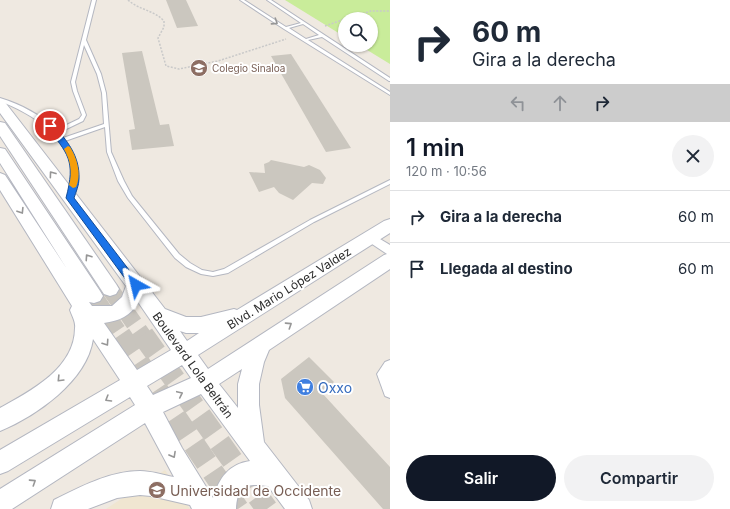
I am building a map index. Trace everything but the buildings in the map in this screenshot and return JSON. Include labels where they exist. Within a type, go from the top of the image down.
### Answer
[{"type":"main road","name":"Boulevard Lola Beltrán","points":[[0,104],[187,352],[253,447],[300,509]]},
{"type":"main road","points":[[0,126],[110,289]]},
{"type":"main road","points":[[0,152],[90,304],[201,502]]},
{"type":"main road","points":[[0,178],[73,293],[85,326],[83,339],[75,360],[69,370],[54,386],[36,399],[0,420]]},
{"type":"main road","name":"Blvd. Mario López Valdez","points":[[0,463],[187,352],[383,231]]},
{"type":"main road","points":[[0,503],[149,408],[208,381],[263,342],[390,260]]},
{"type":"main road","points":[[73,293],[90,304],[93,314],[110,315],[119,313],[128,306],[134,294],[136,285]]},
{"type":"main road","points":[[158,315],[186,325],[201,325],[248,313]]},
{"type":"main road","points":[[253,447],[248,411],[249,394],[253,366],[263,342]]},
{"type":"main road","points":[[224,509],[226,492],[230,484],[236,478],[249,473],[274,475]]},
{"type":"main road","points":[[63,509],[82,499],[114,487],[132,483],[151,484],[201,502]]},
{"type":"street","points":[[383,231],[390,251]]},
{"type":"street","points":[[390,367],[384,374],[384,379],[390,391]]},
{"type":"lane","points":[[56,132],[81,120],[84,115],[83,108],[74,92],[73,82],[94,0]]},
{"type":"lane","points":[[242,0],[390,94]]},
{"type":"lane","points":[[269,0],[390,80]]},
{"type":"lane","points":[[285,28],[304,23]]},
{"type":"lane","points":[[305,40],[323,35]]},
{"type":"lane","points":[[84,40],[99,74],[107,111],[106,125],[109,152],[121,181],[130,198],[177,256],[188,265],[201,272],[213,274],[226,271],[312,221],[390,182]]},
{"type":"lane","points":[[0,99],[17,105],[34,114],[50,126],[63,140],[72,157],[75,179],[70,198]]},
{"type":"lane","points":[[63,140],[106,125]]},
{"type":"path","points":[[128,0],[135,5],[155,12],[164,21],[164,27],[158,38],[166,66],[179,70],[224,59],[296,35]]},
{"type":"path","points":[[368,12],[390,11]]},
{"type":"path","points":[[314,29],[338,21]]},
{"type":"shaded area","name":"Universidad de Occidente","points":[[165,470],[190,509],[106,509]]},
{"type":"green space","points":[[285,0],[390,0],[390,64],[370,52],[378,52],[378,12],[338,12],[338,33]]},
{"type":"tunnel","points":[[110,289],[143,336]]},
{"type":"tunnel","points":[[94,296],[121,336]]},
{"type":"tunnel","points":[[120,335],[238,509]]},
{"type":"tunnel","points":[[143,335],[267,509]]},
{"type":"slow traffic","points":[[68,149],[72,157],[75,179],[73,185]]},
{"type":"place","name":"Colegio Sinaloa","points":[[199,68]]},
{"type":"place","name":"Oxxo","points":[[305,387]]},
{"type":"place","name":"Universidad de Occidente","points":[[157,490]]},
{"type":"route","points":[[50,126],[63,140],[72,157],[75,179],[70,198],[136,285]]}]
